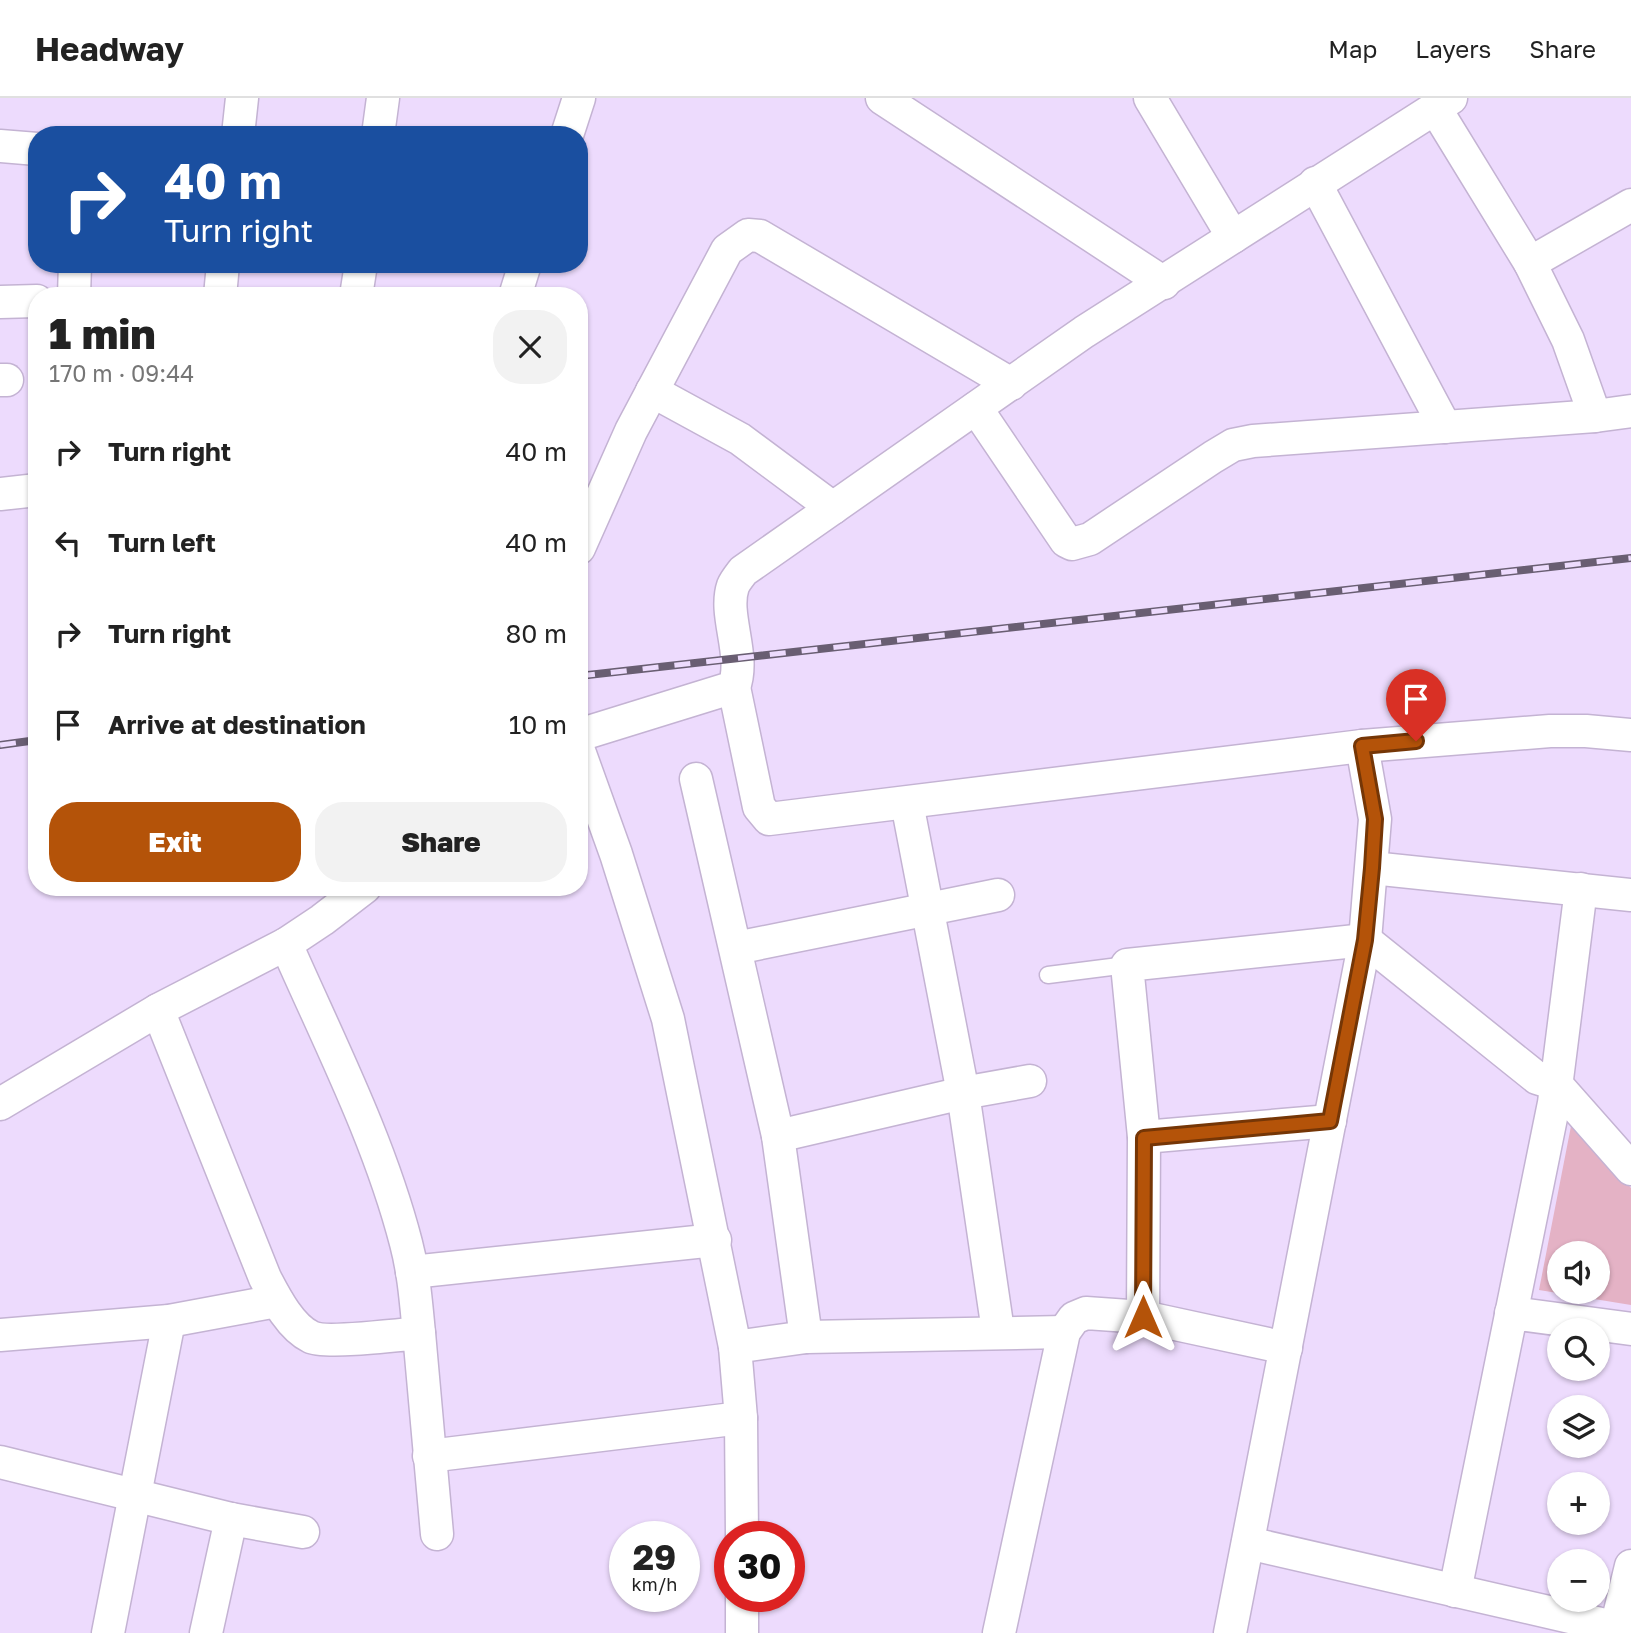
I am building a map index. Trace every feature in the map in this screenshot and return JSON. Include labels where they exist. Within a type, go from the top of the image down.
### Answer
[{"type":"street","points":[[239,126],[242,98]]},
{"type":"street","points":[[379,126],[383,98]]},
{"type":"street","points":[[570,126],[579,98]]},
{"type":"street","points":[[882,98],[1164,282]]},
{"type":"street","points":[[1150,98],[1233,237]]},
{"type":"street","points":[[1595,416],[1568,340],[1530,263],[1443,103],[1084,332],[743,571],[733,586],[737,667],[734,687],[759,807],[769,819],[1362,746],[1549,731],[1631,735]]},
{"type":"street","points":[[0,146],[28,148]]},
{"type":"street","points":[[1315,183],[1445,427]]},
{"type":"street","points":[[1530,263],[1631,205]]},
{"type":"street","points":[[588,527],[620,454],[727,250],[748,235],[760,236],[1011,384]]},
{"type":"street","points":[[0,303],[28,301]]},
{"type":"street","points":[[652,391],[740,439],[833,508]]},
{"type":"street","points":[[976,408],[1066,541],[1072,544],[1090,539],[1233,445],[1253,441],[1595,416],[1631,411]]},
{"type":"street","points":[[0,494],[28,492]]},
{"type":"street","points":[[588,731],[734,687]]},
{"type":"street","points":[[1230,1633],[1365,940],[1375,819],[1362,746]]},
{"type":"street","points":[[588,776],[616,854],[668,1019],[715,1240],[735,1347],[741,1418],[742,1521]]},
{"type":"street","points":[[696,779],[778,1136],[806,1337]]},
{"type":"street","points":[[907,803],[963,1093],[998,1331]]},
{"type":"street","points":[[1372,868],[1631,895]]},
{"type":"street","points":[[1455,1591],[1556,1084],[1581,890]]},
{"type":"street","points":[[736,948],[998,895]]},
{"type":"street","points":[[0,1104],[158,1010],[286,944],[353,896]]},
{"type":"street","points":[[1143,1317],[1144,1138],[1127,965],[1365,940],[1537,1078],[1556,1084],[1631,1168]]},
{"type":"street","points":[[286,944],[383,1164],[406,1243],[419,1333],[437,1534]]},
{"type":"street","points":[[158,1010],[265,1278],[277,1301],[291,1319],[312,1338],[419,1333]]},
{"type":"street","points":[[778,1136],[963,1093],[1030,1081]]},
{"type":"street","points":[[1144,1138],[1330,1121]]},
{"type":"street","points":[[412,1272],[715,1240]]},
{"type":"street","points":[[0,1335],[169,1321],[277,1301]]},
{"type":"street","points":[[999,1633],[1064,1332],[1074,1318],[1086,1313],[1143,1317],[1286,1348]]},
{"type":"street","points":[[1511,1313],[1631,1329]]},
{"type":"street","points":[[108,1633],[169,1321]]},
{"type":"street","points":[[735,1347],[806,1337],[998,1331],[1064,1332]]},
{"type":"street","points":[[429,1456],[741,1418]]},
{"type":"street","points":[[0,1462],[231,1519],[303,1532]]},
{"type":"street","points":[[206,1633],[231,1519]]},
{"type":"street","points":[[1248,1543],[1624,1630],[1631,1566]]},
{"type":"street","points":[[742,1612],[743,1633]]},
{"type":"lane","points":[[1048,975],[1127,965]]},
{"type":"shaded area","points":[[1572,1121],[1631,1188],[1631,1305],[1610,1302],[1610,1241],[1549,1241]]},
{"type":"shaded area","points":[[1547,1249],[1547,1291],[1539,1290]]},
{"type":"railway","points":[[588,675],[1631,558]]},
{"type":"railway","points":[[0,745],[28,741]]},
{"type":"route","points":[[1143,1317],[1144,1138],[1330,1121],[1365,940],[1372,868],[1375,819],[1362,746],[1416,741]]}]
